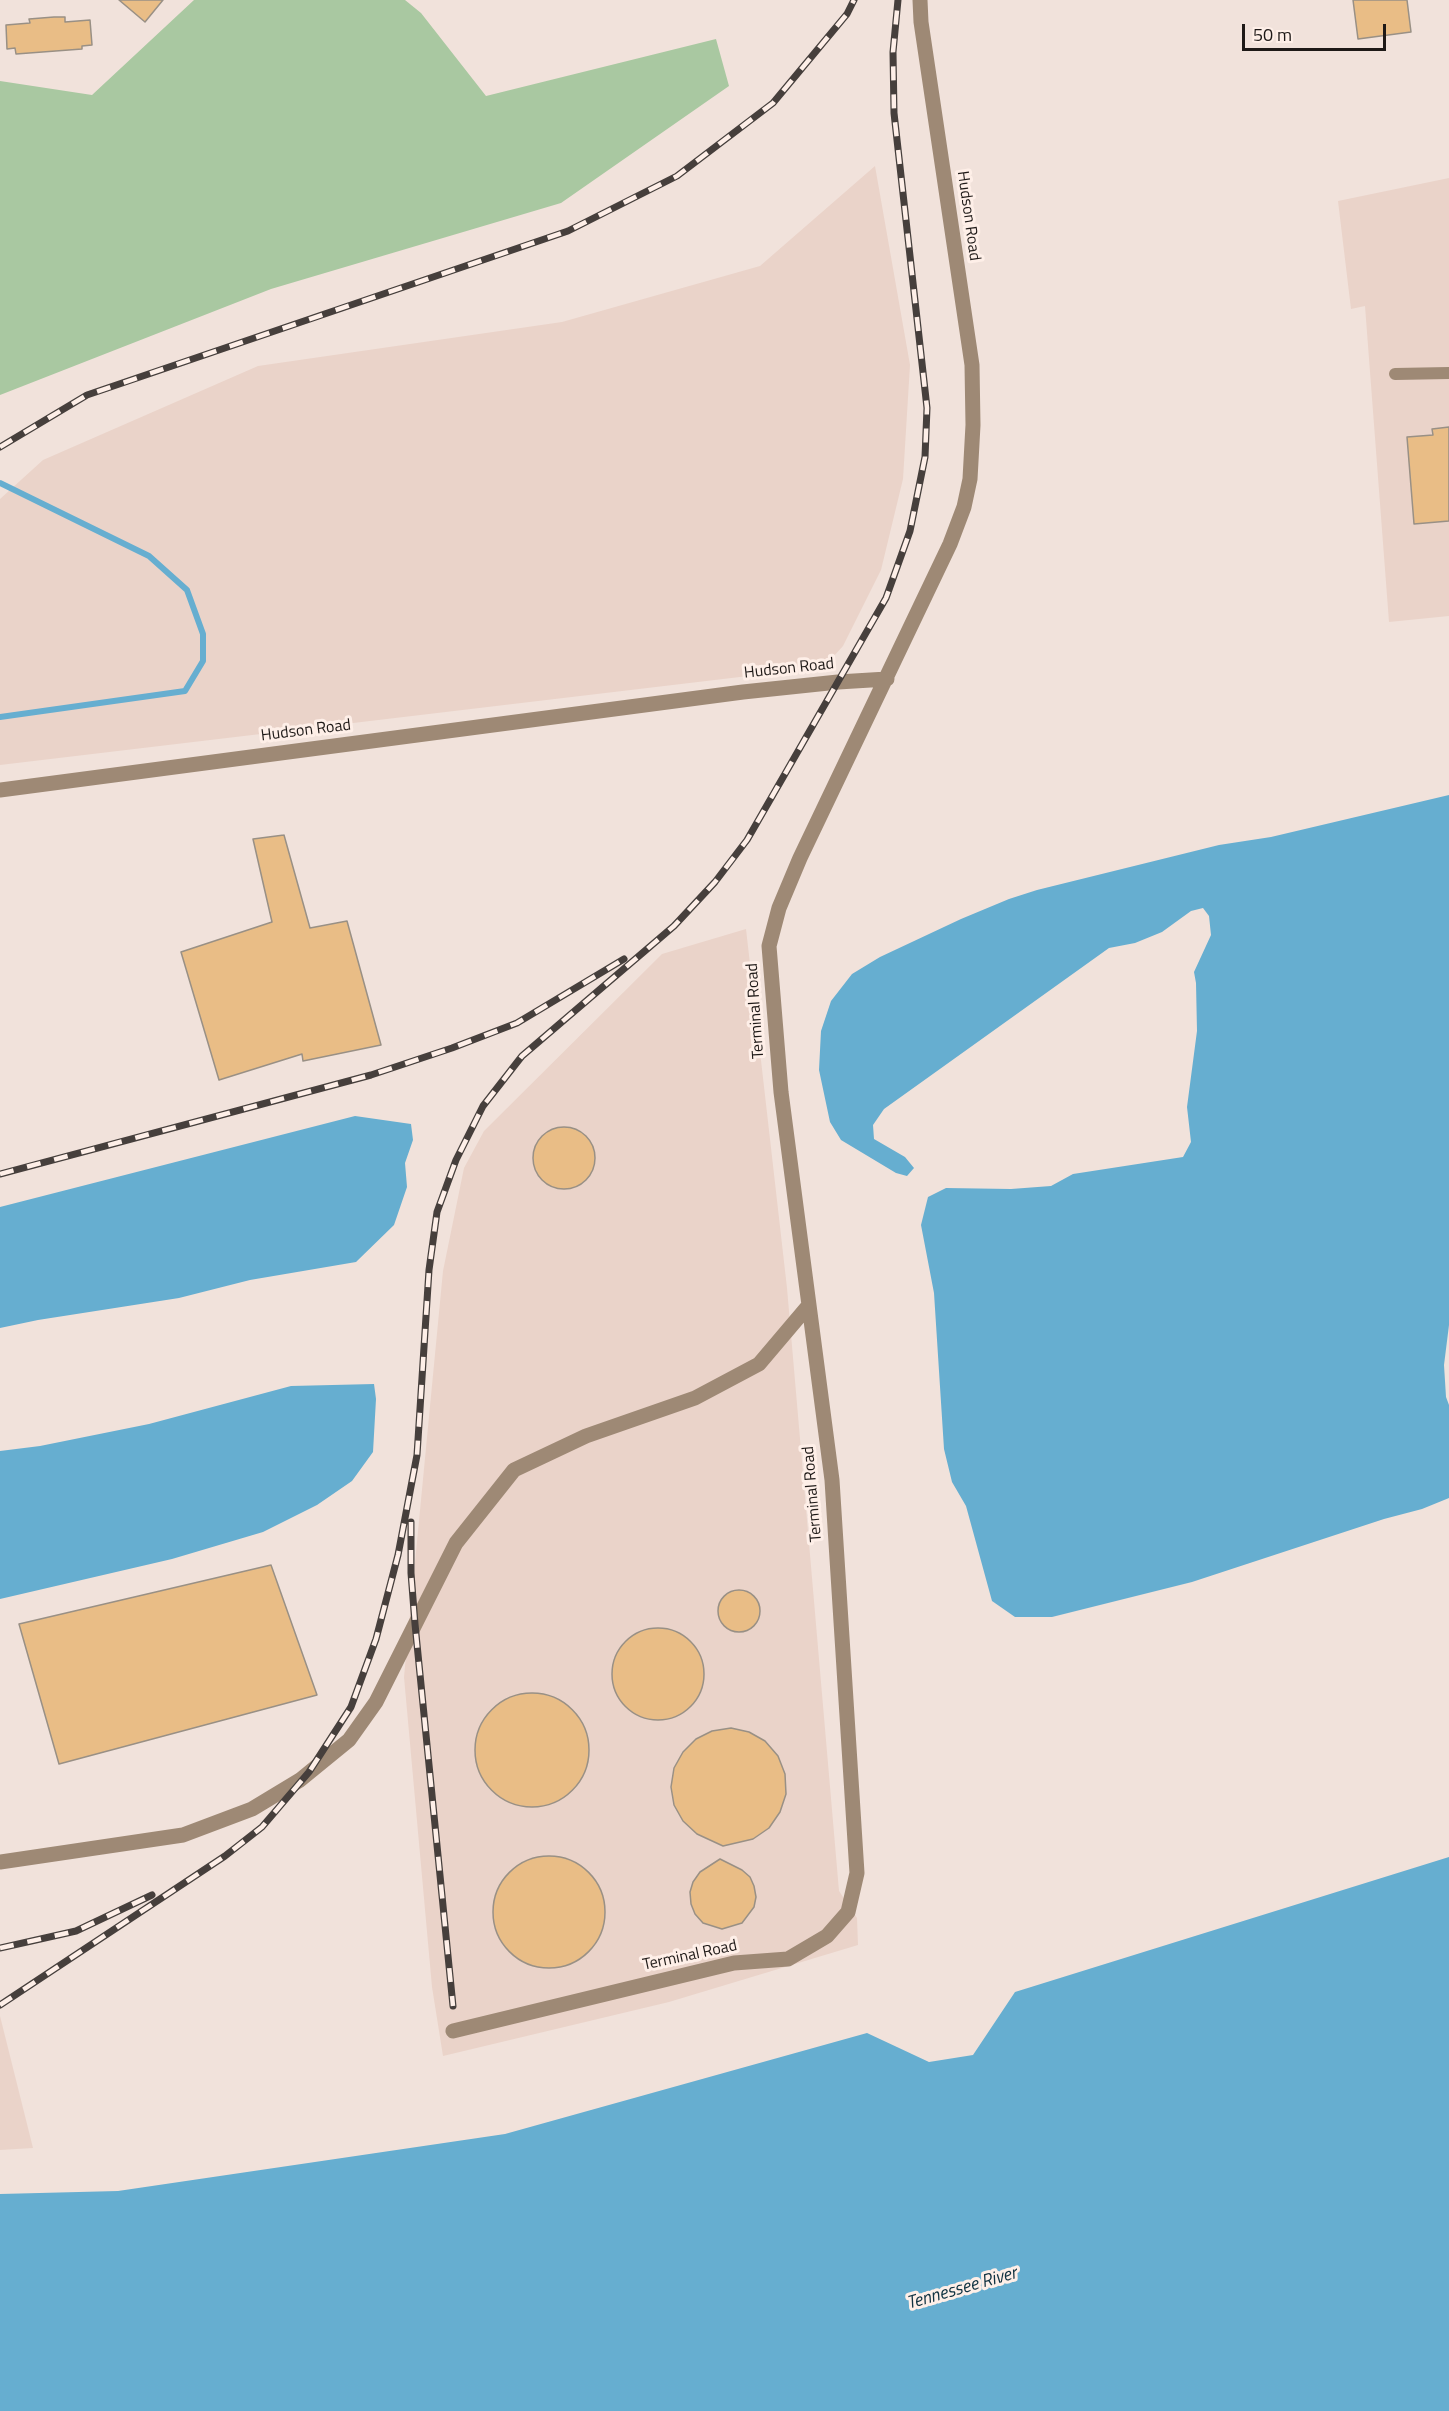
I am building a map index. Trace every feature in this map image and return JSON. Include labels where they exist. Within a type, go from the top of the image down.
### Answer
[{"type":"street","name":"Hudson Road","points":[[0,790],[743,692],[887,679],[950,544],[964,507],[970,479],[973,425],[972,365],[921,22],[920,0]]},
{"type":"street","name":"Terminal Road","points":[[453,2031],[734,1963],[788,1959],[827,1936],[848,1912],[857,1873],[832,1480],[781,1092],[770,946],[780,908],[800,858],[887,679]]},
{"type":"street","points":[[0,1862],[183,1835],[252,1809],[300,1780],[349,1740],[376,1702],[456,1543],[514,1470],[586,1436],[695,1398],[759,1365],[809,1305]]},
{"type":"lane","points":[[1395,374],[1449,373]]},
{"type":"shaded area","points":[[875,166],[910,365],[903,479],[881,570],[843,646],[824,667],[0,765],[0,499],[43,460],[258,366],[562,322],[760,266]]},
{"type":"shaded area","points":[[1449,178],[1449,616],[1389,622],[1365,306],[1351,309],[1338,201]]},
{"type":"shaded area","points":[[746,929],[787,1288],[839,1891],[857,1918],[858,1945],[669,2002],[443,2056],[432,1987],[404,1677],[443,1271],[464,1168],[484,1131],[662,954]]},
{"type":"shaded area","points":[[0,2016],[33,2148],[0,2150]]},
{"type":"green space","points":[[194,0],[405,0],[421,13],[486,96],[716,39],[729,86],[561,203],[271,289],[0,395],[0,81],[92,95]]},
{"type":"water","points":[[1449,795],[1449,1325],[1444,1365],[1446,1397],[1449,1405],[1449,1498],[1422,1509],[1384,1519],[1192,1582],[1052,1617],[1015,1617],[992,1601],[966,1506],[952,1482],[944,1449],[934,1293],[921,1225],[928,1197],[946,1188],[1011,1189],[1051,1186],[1073,1174],[1183,1157],[1191,1142],[1187,1107],[1197,1031],[1194,972],[1211,935],[1209,916],[1203,908],[1191,911],[1162,932],[1135,943],[1109,948],[884,1109],[873,1125],[874,1139],[905,1157],[914,1168],[907,1176],[896,1173],[841,1140],[830,1122],[819,1070],[821,1031],[831,1001],[852,974],[880,957],[1009,899],[1219,845],[1271,837]]},
{"type":"water","points":[[355,1116],[411,1124],[413,1140],[405,1163],[407,1187],[394,1225],[356,1262],[250,1280],[179,1298],[0,1328],[0,1207]]},
{"type":"water","points":[[374,1384],[376,1399],[373,1452],[352,1481],[317,1505],[263,1532],[172,1559],[0,1599],[0,1451],[40,1446],[149,1424],[291,1386]]},
{"type":"water","name":"Tennessee River","points":[[1449,1857],[1449,2411],[0,2411],[0,2194],[118,2191],[505,2134],[867,2033],[929,2062],[973,2055],[1015,1992]]},
{"type":"building","points":[[119,0],[163,0],[145,22]]},
{"type":"building","points":[[1353,0],[1407,0],[1411,32],[1358,39]]},
{"type":"building","points":[[65,17],[65,22],[90,20],[92,45],[82,46],[82,49],[16,54],[15,48],[7,49],[6,25],[30,23],[29,19]]},
{"type":"building","points":[[1449,427],[1449,521],[1414,524],[1407,437],[1433,435],[1432,429]]},
{"type":"building","points":[[284,835],[310,928],[347,921],[381,1045],[303,1061],[302,1054],[219,1080],[181,952],[272,922],[253,839]]},
{"type":"building","points":[[564,1127],[576,1129],[586,1136],[593,1146],[595,1158],[593,1170],[586,1180],[576,1187],[564,1189],[552,1187],[542,1180],[535,1170],[533,1158],[535,1146],[542,1136],[552,1129]]},
{"type":"building","points":[[271,1565],[317,1695],[59,1764],[19,1624]]},
{"type":"building","points":[[739,1590],[754,1596],[760,1611],[754,1626],[739,1632],[724,1626],[718,1611],[724,1596]]},
{"type":"building","points":[[658,1628],[676,1632],[690,1642],[700,1656],[704,1674],[700,1692],[690,1706],[676,1716],[658,1720],[640,1716],[626,1706],[616,1692],[612,1674],[616,1656],[626,1642],[640,1632]]},
{"type":"building","points":[[532,1693],[554,1697],[573,1709],[585,1728],[589,1750],[585,1772],[573,1791],[554,1803],[532,1807],[510,1803],[491,1791],[479,1772],[475,1750],[479,1728],[491,1709],[510,1697]]},
{"type":"building","points":[[731,1728],[749,1732],[765,1741],[778,1756],[785,1774],[786,1794],[780,1812],[769,1828],[753,1839],[723,1846],[697,1834],[683,1821],[674,1805],[671,1787],[674,1768],[683,1752],[696,1739],[712,1731]]},
{"type":"building","points":[[549,1856],[570,1860],[589,1872],[601,1891],[605,1912],[601,1933],[589,1952],[570,1964],[549,1968],[528,1964],[509,1952],[497,1933],[493,1912],[497,1891],[509,1872],[528,1860]]},
{"type":"building","points":[[720,1859],[742,1870],[750,1877],[756,1897],[754,1907],[742,1923],[722,1929],[703,1923],[695,1914],[690,1892],[700,1872]]},
{"type":"waterway","points":[[0,483],[149,556],[187,590],[203,634],[203,661],[185,691],[0,717]]},
{"type":"railway","points":[[0,447],[87,395],[568,231],[677,176],[773,103],[847,14],[854,0]]},
{"type":"railway","points":[[0,2005],[225,1856],[262,1827],[309,1772],[351,1707],[376,1639],[398,1555],[417,1455],[429,1270],[437,1212],[456,1160],[483,1106],[522,1056],[674,926],[715,882],[747,840],[886,598],[910,531],[925,457],[927,408],[894,113],[893,52],[898,0]]},
{"type":"railway","points":[[0,1174],[371,1075],[452,1048],[517,1023],[624,959]]},
{"type":"railway","points":[[411,1522],[411,1573],[415,1624],[453,2006]]},
{"type":"railway","points":[[0,1948],[76,1931],[152,1895]]}]
